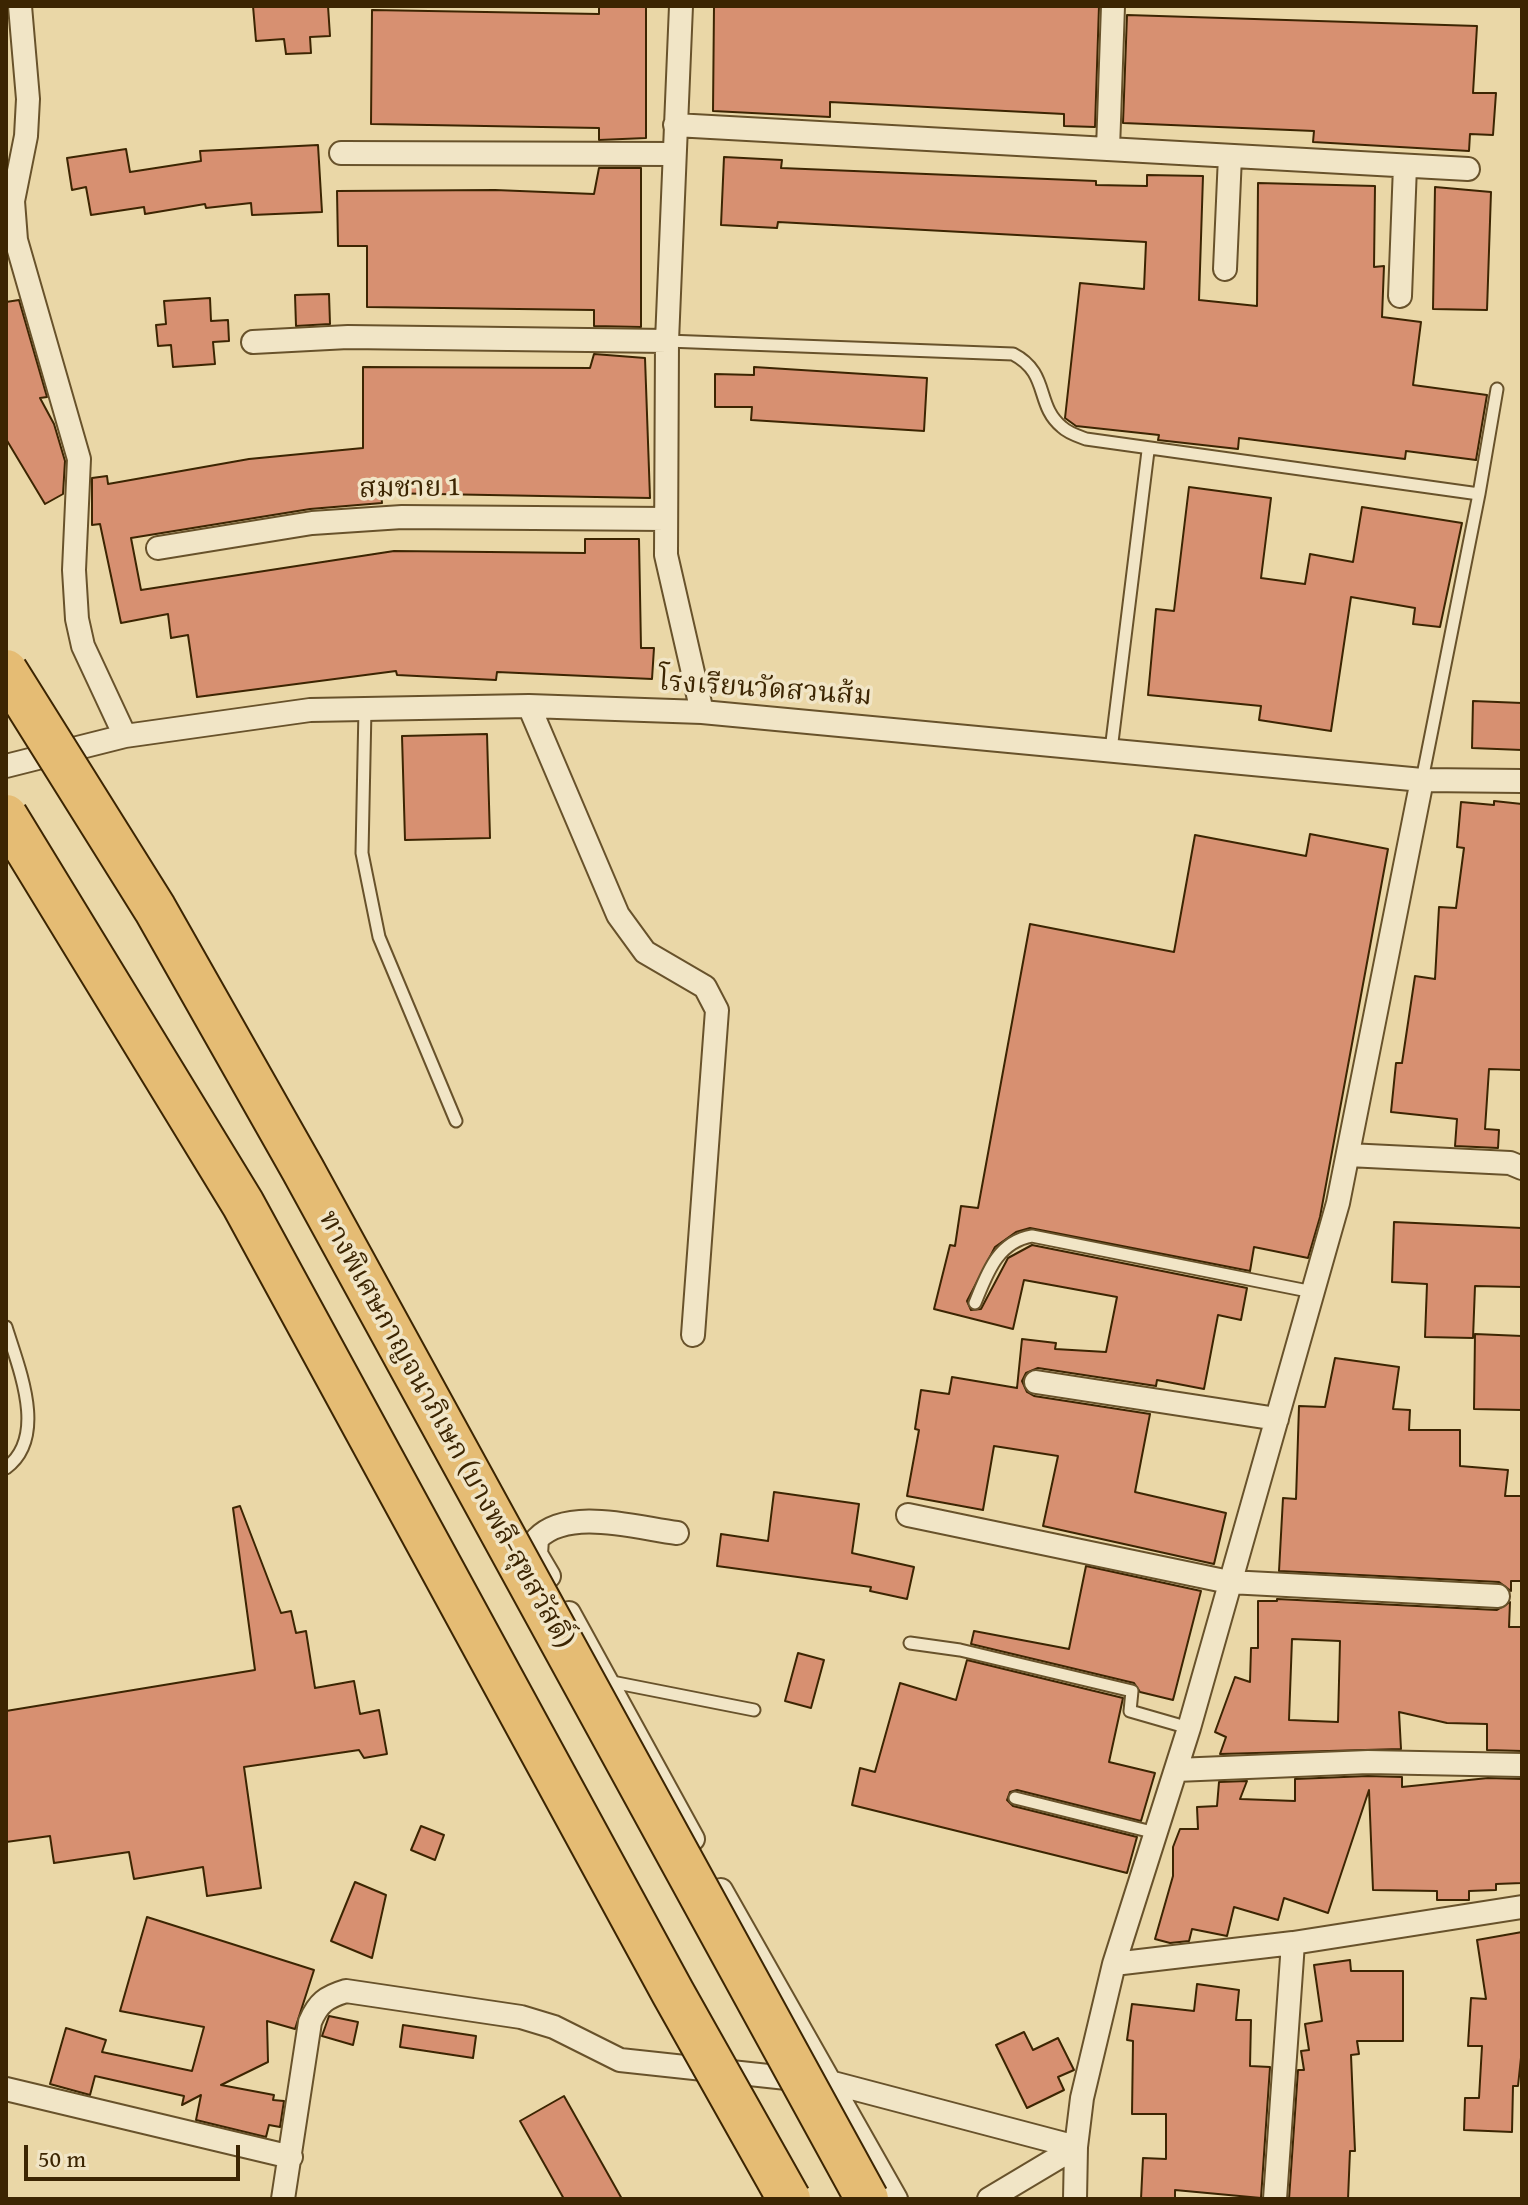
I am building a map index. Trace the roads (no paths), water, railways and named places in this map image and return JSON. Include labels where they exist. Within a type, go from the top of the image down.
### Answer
[{"type":"highway","name":"ทางพิเศษกาญจนาภิเษก (บางพลี-สุขสวัสดิ์)","points":[[6,671],[155,909],[303,1170],[867,2199]]},
{"type":"highway","points":[[6,816],[243,1204],[665,1979],[789,2199]]},
{"type":"street","points":[[20,6],[28,99],[26,136],[13,201],[16,240],[79,459],[74,570],[77,619],[83,646],[125,736]]},
{"type":"street","points":[[681,6],[667,341],[666,555],[702,712]]},
{"type":"street","points":[[1108,149],[1113,6]]},
{"type":"street","points":[[675,125],[1468,169]]},
{"type":"street","points":[[341,153],[674,154]]},
{"type":"street","points":[[1225,269],[1230,156]]},
{"type":"street","points":[[1400,296],[1405,166]]},
{"type":"street","points":[[253,342],[348,337],[667,341]]},
{"type":"street","name":"สมชาย 1","points":[[158,548],[312,523],[402,517],[666,519]]},
{"type":"street","points":[[529,706],[618,915],[645,952],[705,987],[717,1010],[693,1335]]},
{"type":"street","name":"โรงเรียนวัดสวนส้ม","points":[[6,766],[125,736],[310,710],[529,706],[702,712],[1422,780],[1522,781]]},
{"type":"street","points":[[1075,2199],[1076,2147],[1082,2098],[1114,1964],[1189,1728],[1313,1292],[1348,1155],[1422,780]]},
{"type":"street","points":[[1348,1155],[1510,1163],[1522,1168]]},
{"type":"street","points":[[1036,1382],[1277,1419]]},
{"type":"street","points":[[908,1515],[1229,1582],[1498,1596]]},
{"type":"street","points":[[677,1533],[585,1523],[558,1525],[537,1539],[536,1554],[896,2199]]},
{"type":"street","points":[[1176,1770],[1368,1762],[1522,1765]]},
{"type":"street","points":[[1114,1964],[1293,1943],[1522,1907]]},
{"type":"street","points":[[1275,2199],[1293,1943]]},
{"type":"street","points":[[283,2199],[310,2022],[316,2008],[327,1997],[346,1991],[521,2017],[563,2030],[620,2060],[833,2083],[1076,2147]]},
{"type":"street","points":[[6,2089],[291,2157]]},
{"type":"street","points":[[989,2199],[1076,2147]]},
{"type":"lane","points":[[667,341],[1013,354],[1029,362],[1062,427],[1086,439],[1148,451],[1479,494]]},
{"type":"lane","points":[[1422,780],[1497,389]]},
{"type":"lane","points":[[1111,750],[1148,451]]},
{"type":"lane","points":[[365,709],[362,853],[379,937],[456,1121]]},
{"type":"lane","points":[[975,1303],[993,1261],[1017,1239],[1032,1236],[1313,1292]]},
{"type":"lane","points":[[6,1327],[21,1374],[28,1429],[27,1444],[17,1460],[6,1468]]},
{"type":"lane","points":[[910,1643],[960,1650],[1132,1691],[1130,1711],[1189,1728]]},
{"type":"lane","points":[[607,1681],[754,1710]]},
{"type":"lane","points":[[1015,1798],[1157,1833]]}]
